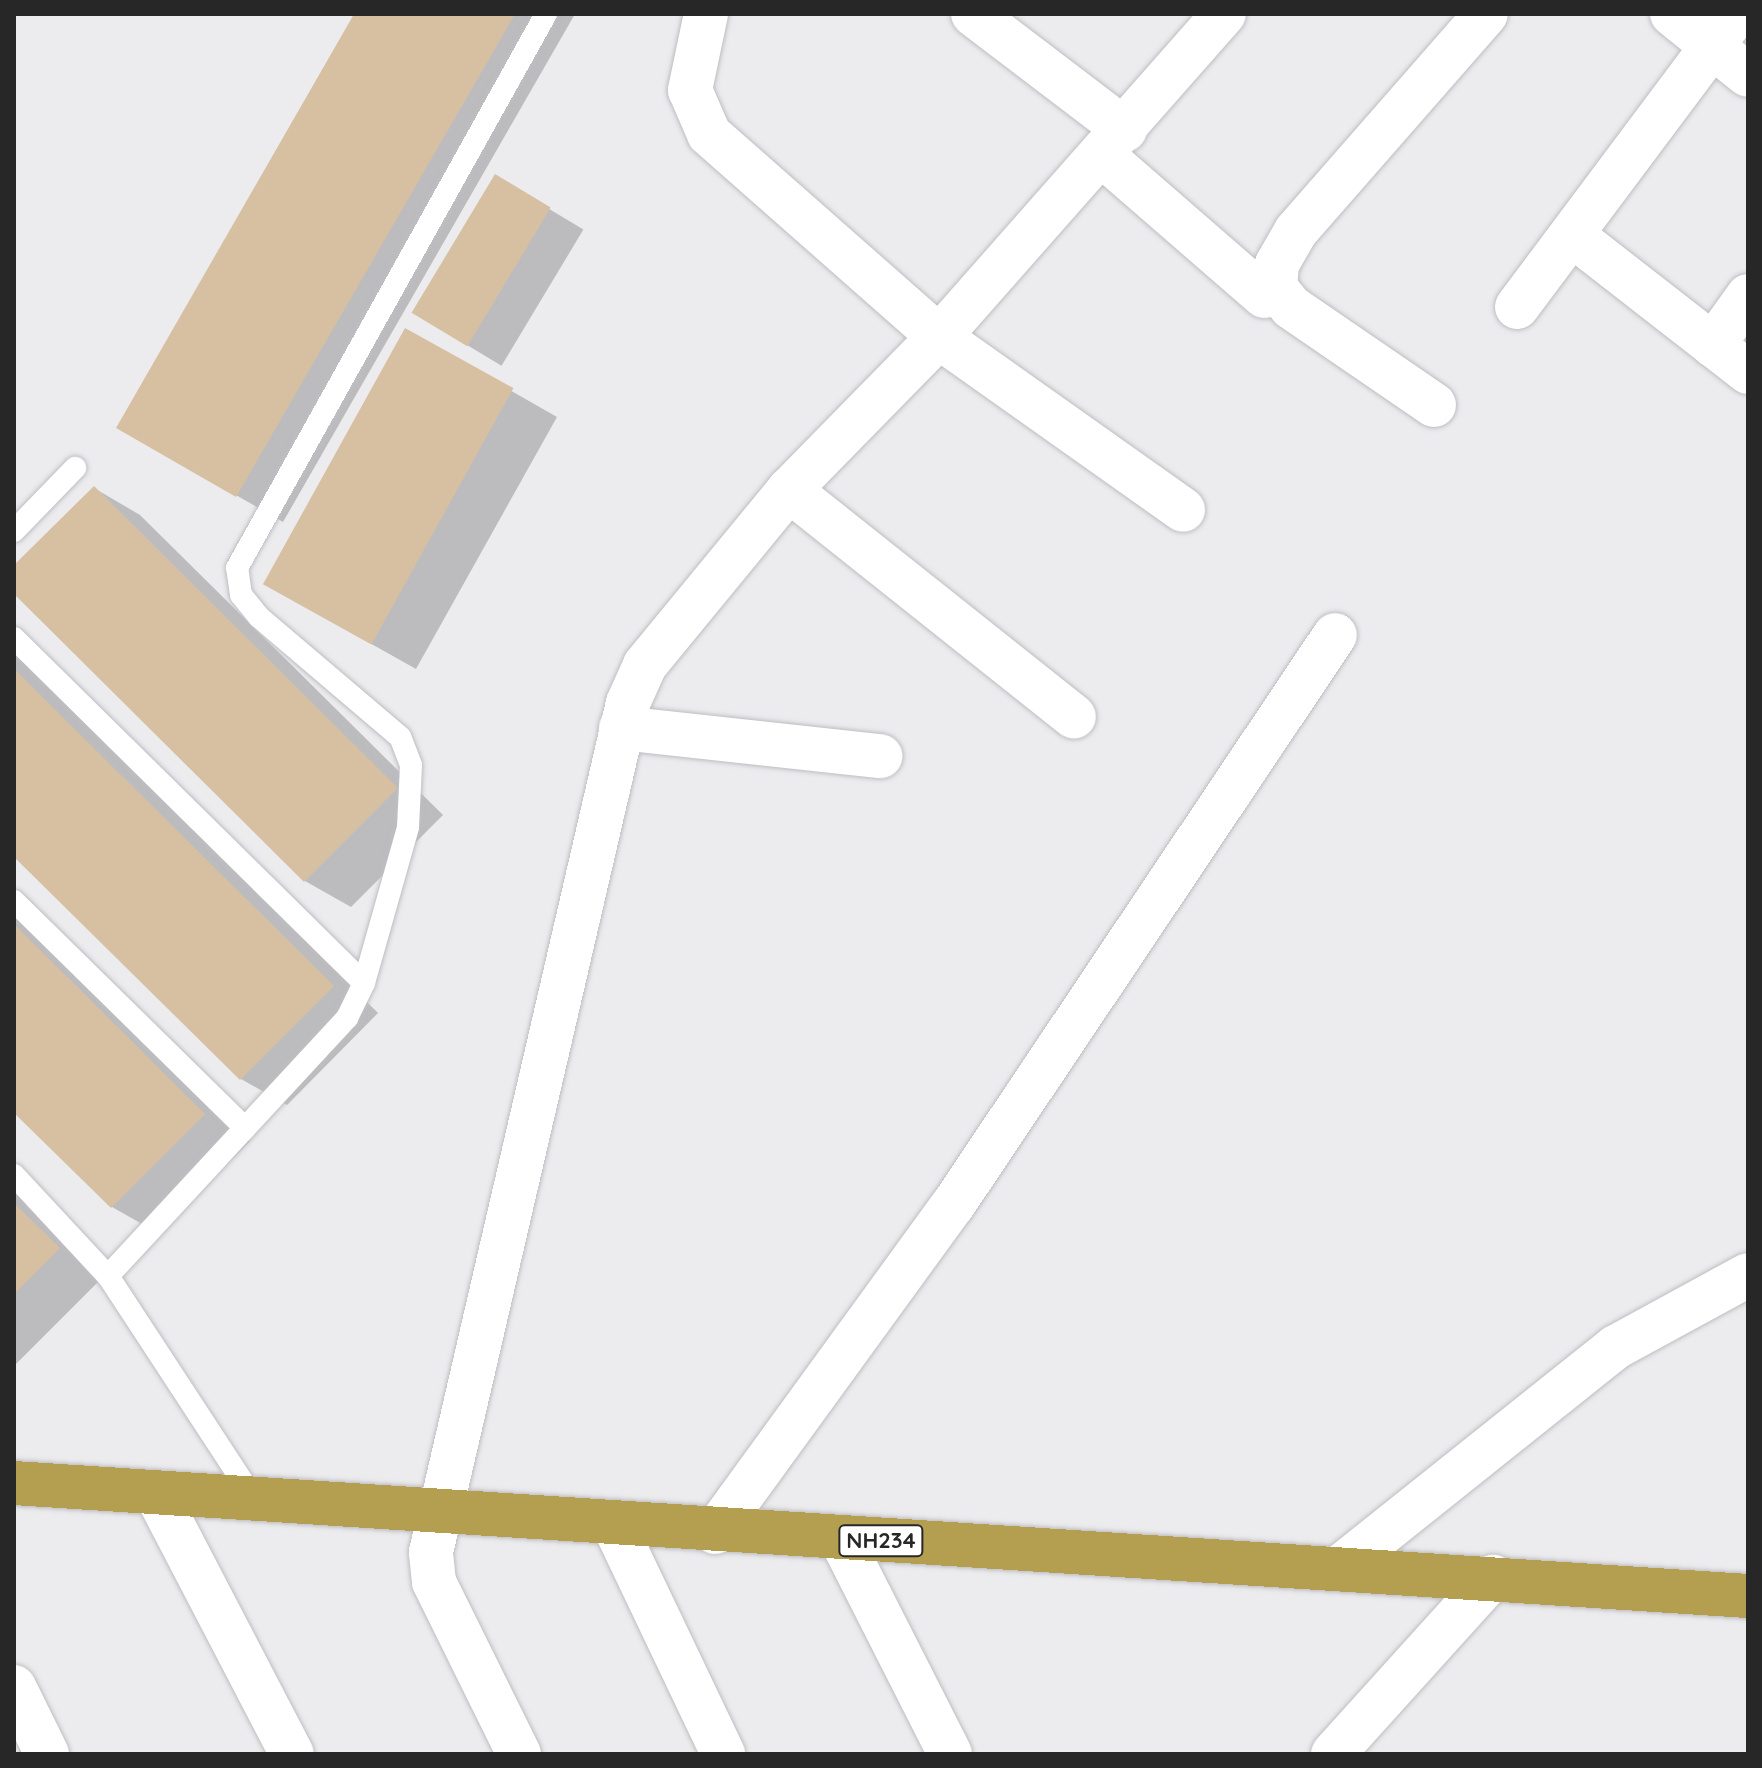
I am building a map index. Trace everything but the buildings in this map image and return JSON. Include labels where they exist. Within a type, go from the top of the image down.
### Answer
[{"type":"highway","name":"NH234","points":[[14,1483],[439,1516],[1493,1577],[1748,1596]]},
{"type":"street","points":[[706,14],[690,90],[709,134],[939,337],[1183,510]]},
{"type":"street","points":[[973,14],[1114,142],[1264,296]]},
{"type":"street","points":[[519,1754],[434,1582],[439,1516],[621,728],[645,665],[789,490],[939,337],[1224,14]]},
{"type":"street","points":[[1434,405],[1291,307],[1275,287],[1277,264],[1296,231],[1486,14]]},
{"type":"street","points":[[1672,14],[1725,30],[1748,75]]},
{"type":"street","points":[[1517,307],[1725,30]]},
{"type":"street","points":[[1572,235],[1748,372]]},
{"type":"street","points":[[1713,345],[1748,296]]},
{"type":"street","points":[[789,490],[1074,717]]},
{"type":"street","points":[[715,1532],[953,1205],[1335,635]]},
{"type":"street","points":[[621,728],[880,756]]},
{"type":"street","points":[[1339,1568],[1577,1375],[1748,1275]]},
{"type":"street","points":[[157,1495],[292,1754]]},
{"type":"street","points":[[614,1525],[723,1754]]},
{"type":"street","points":[[841,1539],[950,1754]]},
{"type":"street","points":[[1333,1754],[1493,1577]]},
{"type":"street","points":[[14,1687],[47,1754]]},
{"type":"lane","points":[[108,1276],[347,1018],[364,983],[408,827],[411,765],[400,737],[259,617],[241,595],[237,568],[546,14]]},
{"type":"lane","points":[[14,531],[75,468]]},
{"type":"lane","points":[[14,638],[364,983]]},
{"type":"lane","points":[[14,901],[245,1128]]},
{"type":"lane","points":[[14,1175],[108,1276],[255,1502]]}]
